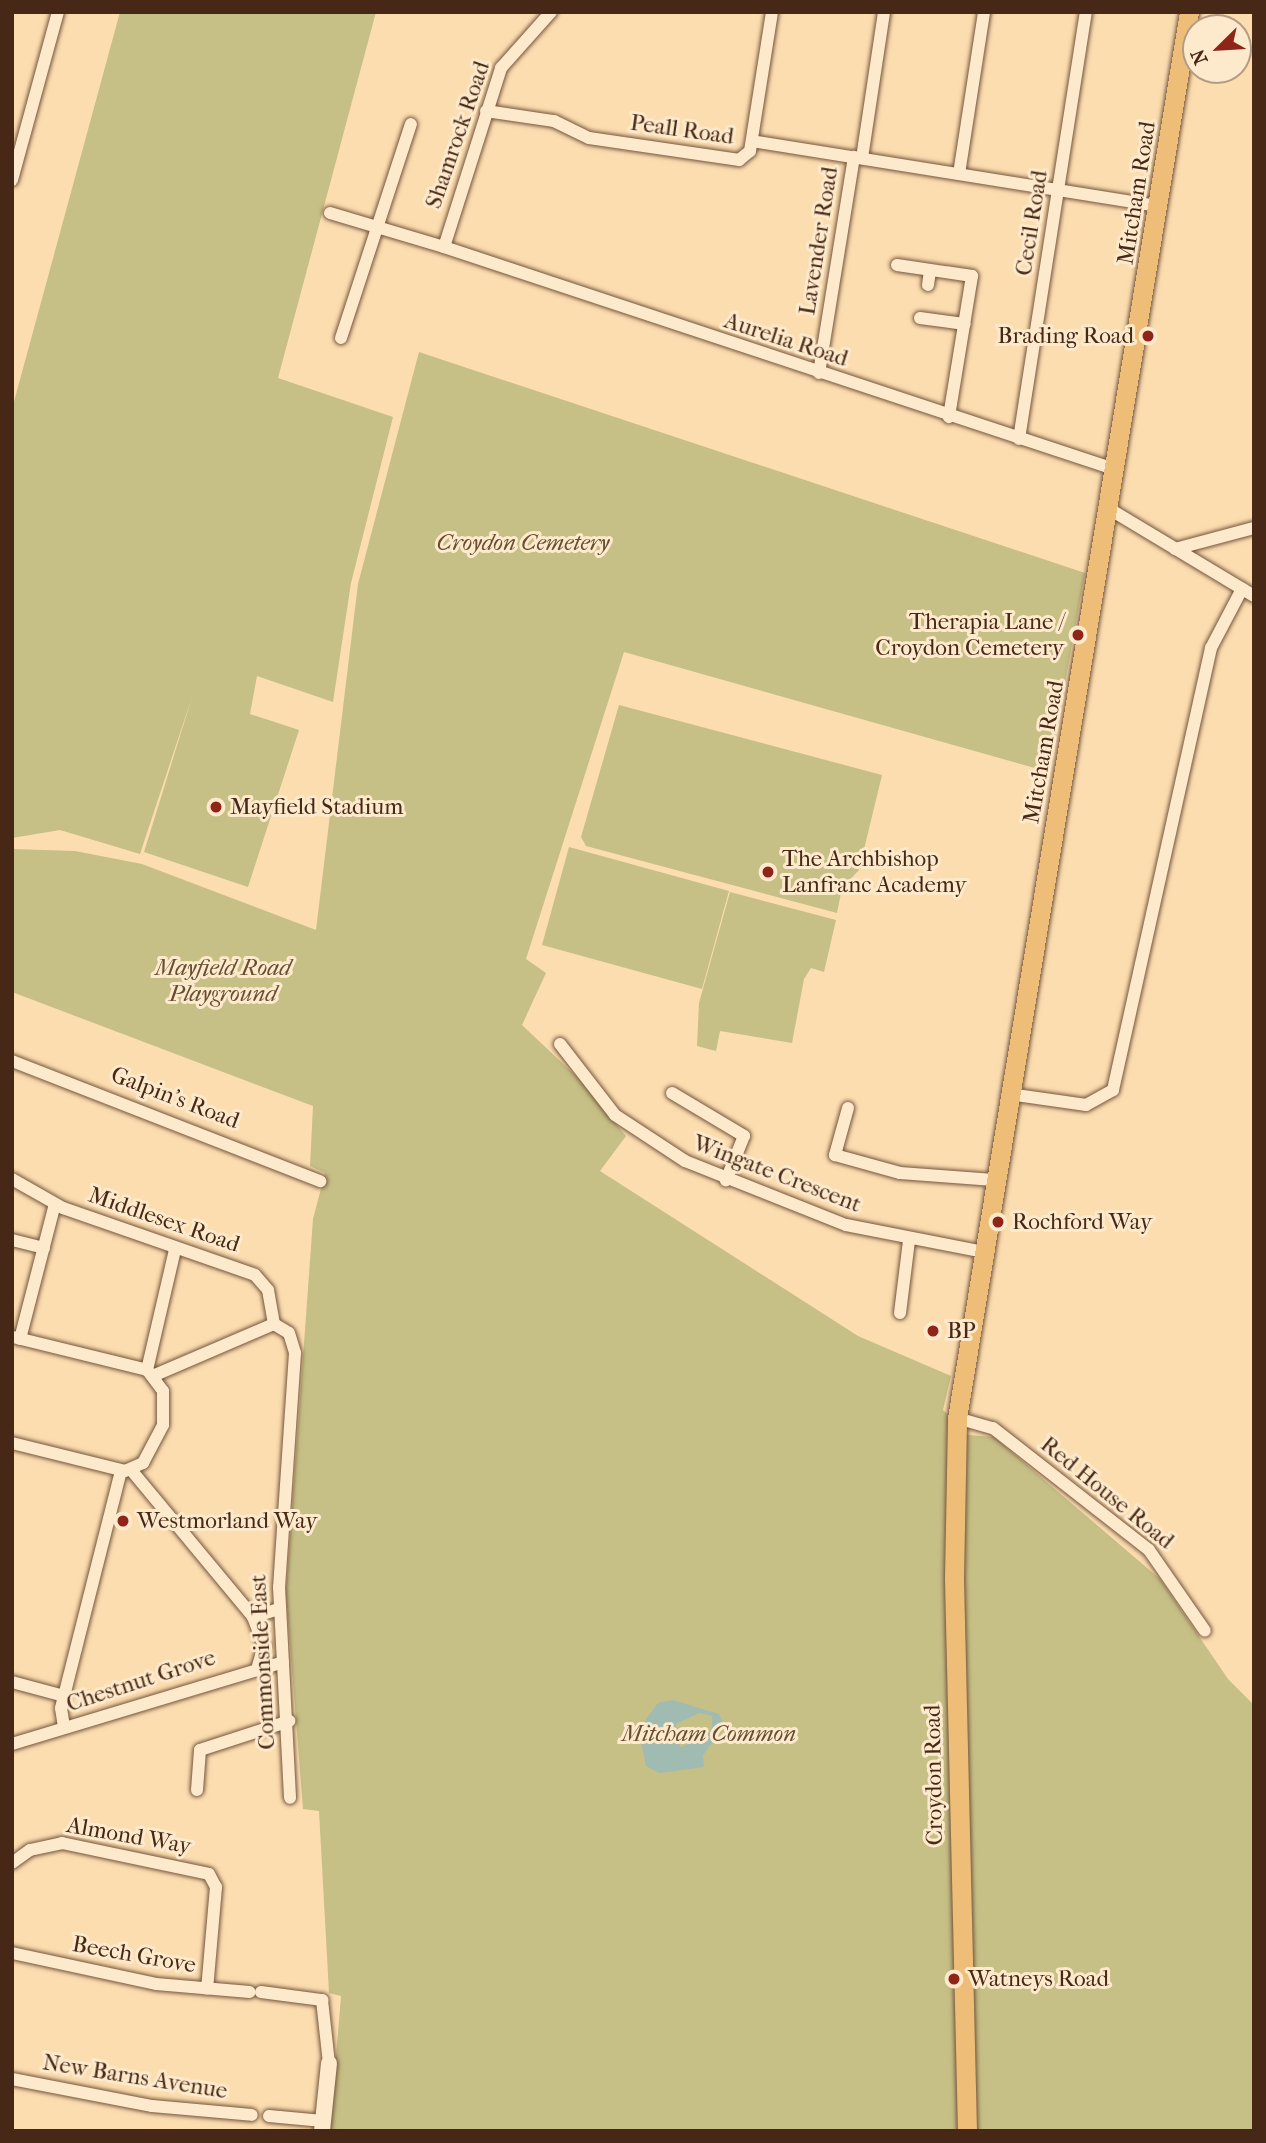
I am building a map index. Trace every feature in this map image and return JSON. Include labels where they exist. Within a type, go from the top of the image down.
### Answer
[{"type":"main road","name":"Mitcham Road","points":[[957,1418],[994,1180],[1111,510],[1189,12]]},
{"type":"main road","name":"Croydon Road","points":[[957,1418],[953,1521],[967,2131]]},
{"type":"street","points":[[12,180],[58,12]]},
{"type":"street","name":"Shamrock Road","points":[[444,247],[503,65],[551,12]]},
{"type":"street","name":"Peall Road","points":[[486,111],[554,121],[589,138],[732,162],[745,157],[752,141],[772,12]]},
{"type":"street","name":"Lavender Road","points":[[819,373],[884,12]]},
{"type":"street","points":[[959,174],[984,12]]},
{"type":"street","name":"Cecil Road","points":[[1019,439],[1086,12]]},
{"type":"street","points":[[341,338],[411,124]]},
{"type":"street","points":[[752,141],[1159,206]]},
{"type":"street","name":"Aurelia Road","points":[[330,213],[444,247],[949,417],[1117,470]]},
{"type":"street","points":[[897,265],[972,276],[949,417]]},
{"type":"street","points":[[928,285],[930,270]]},
{"type":"street","points":[[920,318],[965,324]]},
{"type":"street","points":[[1111,510],[1254,596]]},
{"type":"street","points":[[1175,549],[1254,528]]},
{"type":"street","points":[[1009,1094],[1086,1105],[1113,1090],[1211,648],[1242,589]]},
{"type":"street","name":"Wingate Crescent","points":[[560,1044],[629,1127],[726,1180],[909,1241],[983,1252]]},
{"type":"street","name":"Galpin's Road","points":[[12,1061],[320,1181]]},
{"type":"street","points":[[672,1093],[744,1136],[726,1180]]},
{"type":"street","points":[[848,1108],[830,1153],[900,1173],[994,1180]]},
{"type":"street","name":"Middlesex Road","points":[[12,1179],[41,1189],[55,1204],[176,1250],[192,1248],[257,1276],[268,1290],[274,1324]]},
{"type":"street","points":[[55,1204],[16,1338],[151,1372],[274,1324]]},
{"type":"street","points":[[12,1240],[44,1248]]},
{"type":"street","points":[[900,1313],[909,1241]]},
{"type":"street","points":[[64,1727],[64,1696],[126,1471],[153,1450],[163,1425],[164,1397],[151,1372],[176,1250]]},
{"type":"street","name":"Commonside East","points":[[274,1324],[289,1333],[295,1353],[279,1609],[289,1721],[290,1798]]},
{"type":"street","name":"Red House Road","points":[[957,1418],[993,1428],[1149,1550],[1205,1631]]},
{"type":"street","points":[[12,1443],[126,1471],[253,1617],[264,1645],[258,1666]]},
{"type":"street","points":[[253,1617],[279,1609]]},
{"type":"street","name":"Chestnut Grove","points":[[12,1744],[258,1666],[283,1662]]},
{"type":"street","points":[[12,1682],[64,1696]]},
{"type":"street","points":[[197,1790],[200,1749],[289,1721]]},
{"type":"street","name":"Almond Way","points":[[12,1863],[30,1850],[62,1843],[209,1874],[216,1887],[208,1989]]},
{"type":"street","name":"Beech Grove","points":[[12,1953],[156,1984],[322,2000],[329,2063]]},
{"type":"street","points":[[268,2116],[322,2126],[329,2063]]},
{"type":"street","name":"New Barns Avenue","points":[[12,2079],[152,2106],[252,2115]]},
{"type":"green space","points":[[120,12],[376,12],[278,378],[393,417],[351,583],[333,702],[257,676],[250,714],[299,730],[248,887],[144,852],[193,694],[140,854],[60,830],[12,838],[12,409]]},
{"type":"green space","name":"Mitcham Common","points":[[419,352],[1085,573],[1049,772],[624,652],[526,959],[546,973],[522,1025],[577,1077],[626,1136],[600,1171],[858,1336],[951,1376],[943,1410],[969,1435],[994,1437],[1160,1579],[1228,1679],[1254,1705],[1254,2131],[330,2131],[341,1996],[329,1993],[319,1811],[303,1809],[286,1593],[313,1219],[325,1173],[310,1166],[313,1106],[12,992],[12,849],[75,851],[142,864],[316,930],[358,584]]},
{"type":"green space","points":[[619,705],[882,775],[859,870],[842,888],[837,913],[586,846],[581,837]]},
{"type":"green space","points":[[569,847],[729,891],[702,989],[542,945]]},
{"type":"green space","points":[[730,892],[836,920],[824,972],[811,968],[804,979],[792,1043],[720,1031],[716,1051],[697,1046],[699,1003]]},
{"type":"water","points":[[672,1700],[719,1714],[724,1727],[703,1755],[704,1767],[659,1773],[646,1766],[641,1741],[646,1719],[658,1703]],"holes":[[[699,1713],[712,1716],[712,1727],[705,1739],[680,1747],[676,1724]]]},
{"type":"place","name":"Brading Road","points":[[1148,336]]},
{"type":"place","name":"Therapia Lane / Croydon Cemetery","points":[[1078,635]]},
{"type":"place","name":"Mayfield Stadium","points":[[216,807]]},
{"type":"place","name":"The Archbishop Lanfranc Academy","points":[[768,872]]},
{"type":"place","name":"Rochford Way","points":[[998,1222]]},
{"type":"place","name":"BP","points":[[933,1331]]},
{"type":"place","name":"Westmorland Way","points":[[123,1521]]},
{"type":"place","name":"Watneys Road","points":[[954,1979]]},
{"type":"park label","name":"Croydon Cemetery","points":[[523,543]]},
{"type":"park label","name":"Mayfield Road Playground","points":[[223,981]]}]
